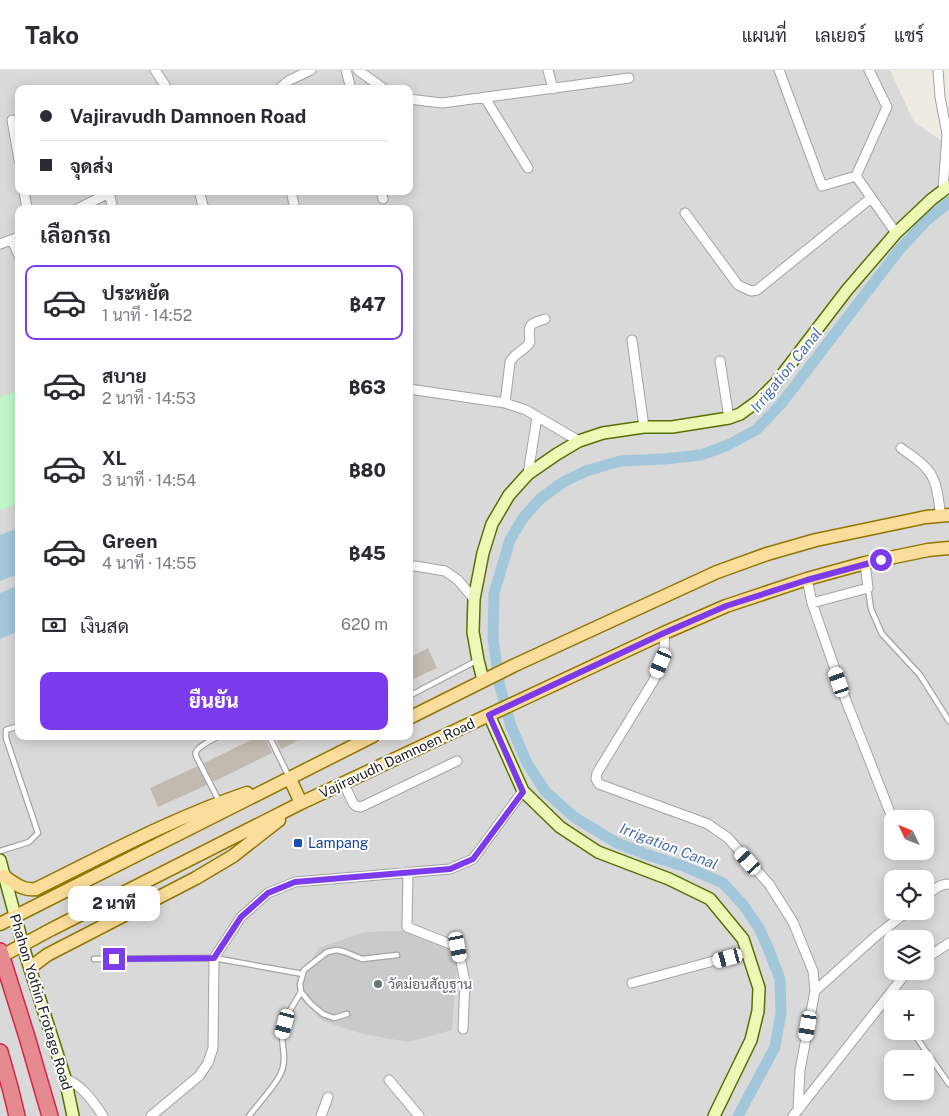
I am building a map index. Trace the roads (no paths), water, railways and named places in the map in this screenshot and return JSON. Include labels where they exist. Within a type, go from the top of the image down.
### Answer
[{"type":"highway","points":[[0,955],[28,1037],[50,1116]]},
{"type":"highway","points":[[0,1052],[17,1116]]},
{"type":"main road","points":[[413,716],[482,680],[717,572],[767,554],[816,540],[926,517],[945,515]]},
{"type":"main road","name":"Vajiravudh Damnoen Road","points":[[0,955],[301,803],[664,633],[726,606],[865,563],[928,550],[949,548]]},
{"type":"main road","name":"Vajiravudh Damnoen Road","points":[[0,924],[290,779],[360,740]]},
{"type":"main road","points":[[4,876],[18,886],[31,890],[36,889],[170,822],[220,802],[290,779],[301,803],[233,856],[196,878],[47,955],[30,968]]},
{"type":"street","points":[[155,70],[165,85]]},
{"type":"street","points":[[284,85],[311,70]]},
{"type":"street","points":[[346,70],[350,85]]},
{"type":"street","points":[[358,70],[379,85]]},
{"type":"street","points":[[548,70],[553,88]]},
{"type":"street","points":[[779,70],[822,186],[856,176],[887,107],[869,70]]},
{"type":"street","points":[[482,680],[474,632],[474,599],[483,553],[492,524],[509,495],[528,474],[579,441],[603,434],[644,427],[672,427],[729,418],[740,414],[758,401],[775,384],[847,290],[896,233],[946,188],[947,134],[940,97],[938,70]]},
{"type":"street","points":[[413,99],[442,103],[629,78]]},
{"type":"street","points":[[485,98],[528,168]]},
{"type":"street","points":[[12,120],[15,137]]},
{"type":"street","points":[[856,176],[896,233]]},
{"type":"street","points":[[84,205],[105,195]]},
{"type":"street","points":[[685,213],[738,284],[751,291],[757,290],[872,198]]},
{"type":"street","points":[[0,244],[15,238]]},
{"type":"street","points":[[505,403],[510,362],[513,356],[527,348],[530,342],[529,326],[533,322],[546,319]]},
{"type":"street","points":[[632,340],[644,427]]},
{"type":"street","points":[[720,362],[729,418]]},
{"type":"street","points":[[413,390],[505,403],[526,410],[579,441]]},
{"type":"street","points":[[528,474],[537,417]]},
{"type":"street","points":[[901,448],[926,467],[932,475],[945,515]]},
{"type":"street","points":[[812,603],[868,588],[865,563]]},
{"type":"street","points":[[415,566],[445,571],[458,580],[474,599]]},
{"type":"street","points":[[807,580],[812,603],[845,698],[889,810]]},
{"type":"street","points":[[664,633],[665,646],[654,680],[597,773],[596,779],[599,784],[708,824],[728,838],[769,884],[793,922],[813,972],[815,991],[800,1070],[795,1113]]},
{"type":"street","points":[[489,715],[523,792],[560,827],[598,852],[669,879],[710,899],[743,939],[759,988],[758,1011],[752,1040],[714,1116]]},
{"type":"street","points":[[344,784],[353,804],[361,807],[457,761]]},
{"type":"street","points":[[151,1116],[199,1076],[208,1064],[213,1048],[214,958],[241,917],[268,893],[295,882],[450,869],[473,859],[523,792]]},
{"type":"street","name":"Phahon Yothin Frotage Road","points":[[0,860],[30,968],[65,1078],[74,1116]]},
{"type":"street","points":[[408,872],[406,928],[458,947],[465,982],[462,1029]]},
{"type":"street","points":[[934,889],[944,884],[949,884]]},
{"type":"street","points":[[815,991],[896,920]]},
{"type":"street","points":[[934,953],[949,943]]},
{"type":"street","points":[[632,983],[747,952]]},
{"type":"street","points":[[795,1113],[884,1007]]},
{"type":"street","points":[[65,1078],[75,1082],[83,1090],[103,1116]]},
{"type":"street","points":[[389,1080],[419,1116]]},
{"type":"street","points":[[321,1116],[328,1097]]},
{"type":"lane","points":[[868,588],[871,609],[882,634],[920,675],[949,721]]},
{"type":"lane","points":[[413,694],[478,660]]},
{"type":"lane","points":[[0,851],[29,842],[38,833],[6,738],[6,730],[15,727]]},
{"type":"lane","points":[[211,740],[202,745],[195,752],[220,802]]},
{"type":"lane","points":[[272,740],[290,779]]},
{"type":"lane","points":[[347,1014],[334,1018],[323,1014],[311,1004],[301,992],[300,984],[304,970],[326,952],[337,950],[362,959],[397,955]]},
{"type":"lane","points":[[94,959],[214,958],[303,974]]},
{"type":"lane","points":[[249,1116],[281,1073],[284,1063],[282,1033],[291,1008],[301,992]]},
{"type":"lane","points":[[918,1040],[949,1084]]},
{"type":"water","points":[[15,529],[15,575],[0,581],[0,535]]},
{"type":"water","points":[[15,587],[15,633],[0,639],[0,593]]},
{"type":"waterway","name":"Irrigation Canal","points":[[738,1116],[775,1047],[781,1013],[780,979],[759,928],[744,906],[723,883],[683,866],[617,843],[574,817],[545,791],[527,763],[511,726],[500,687],[493,639],[494,593],[510,540],[523,518],[540,499],[563,482],[586,471],[620,461],[701,455],[728,445],[756,430],[781,404],[899,250],[926,221],[949,202]]},
{"type":"place","name":"Lampang","points":[[298,843]]},
{"type":"place","name":"วัดม่อนสัญฐาน","points":[[378,984]]}]
